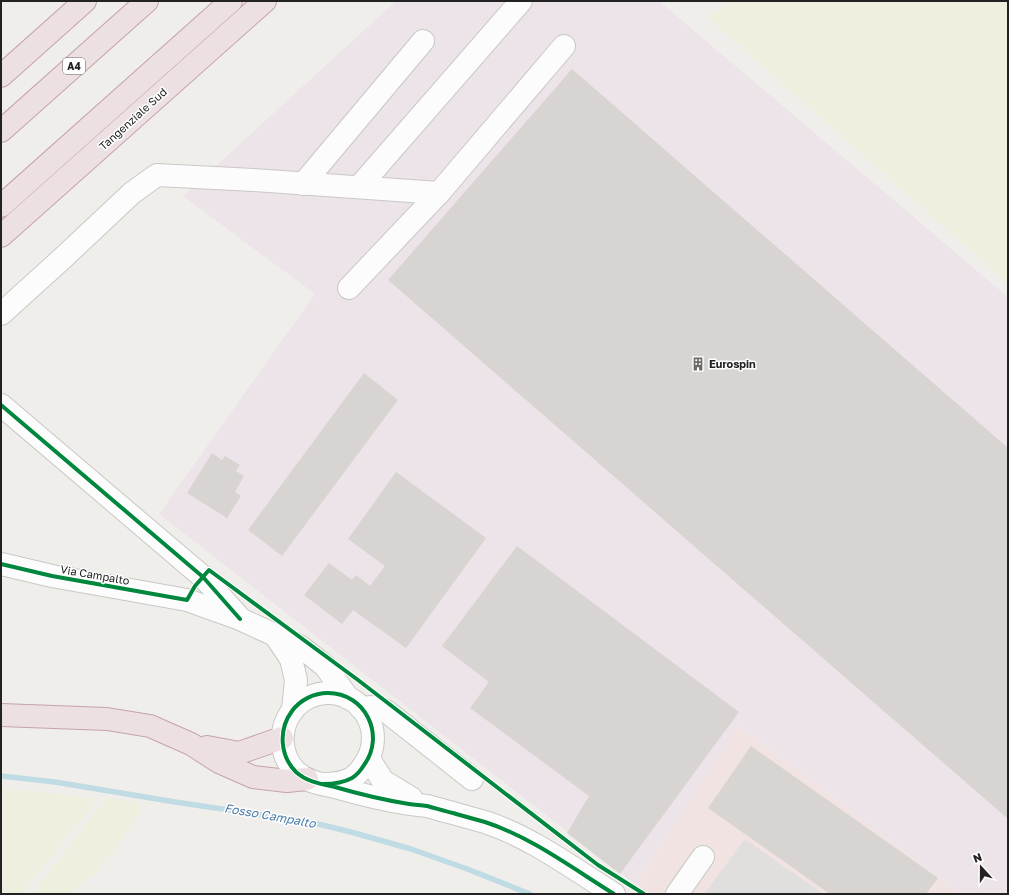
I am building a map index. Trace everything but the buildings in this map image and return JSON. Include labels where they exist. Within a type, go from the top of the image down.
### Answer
[{"type":"highway","points":[[1,76],[85,1]]},
{"type":"highway","name":"A4","points":[[1,131],[147,1]]},
{"type":"highway","name":"Tangenziale Sud","points":[[1,206],[231,1]]},
{"type":"highway","name":"Tangenziale Sud","points":[[1,236],[265,1]]},
{"type":"highway","points":[[1,715],[107,719],[150,726],[191,744],[218,762],[253,777],[287,782],[315,782]]},
{"type":"highway","points":[[191,744],[239,753],[282,738]]},
{"type":"street","points":[[359,187],[521,1]]},
{"type":"street","points":[[303,184],[423,41]]},
{"type":"street","points":[[349,288],[439,193],[564,46]]},
{"type":"street","points":[[1,314],[132,193],[157,175],[439,193]]},
{"type":"street","points":[[1,405],[202,577],[240,619]]},
{"type":"street","name":"Via Campalto","points":[[1,564],[52,576],[187,600],[240,619],[301,647],[325,666],[355,703]]},
{"type":"street","points":[[274,634],[291,659],[296,680],[293,710]]},
{"type":"street","points":[[472,779],[386,711],[355,703],[339,695],[329,693],[318,694],[309,698],[300,703],[293,710],[285,723],[282,738],[288,762],[296,772],[315,782],[352,792],[426,806],[485,822],[518,835],[614,894]]},
{"type":"street","points":[[315,782],[333,784],[343,782],[352,778],[360,771],[369,759],[374,738],[373,730],[367,714],[355,703]]},
{"type":"street","points":[[369,759],[383,781],[402,794],[426,806]]},
{"type":"street","points":[[677,894],[703,857]]},
{"type":"shaded area","points":[[396,1],[659,1],[1008,297],[1008,894],[960,894],[739,726],[636,885],[159,514],[315,294],[183,196]]},
{"type":"shaded area","points":[[738,725],[960,894],[651,894],[636,885]]},
{"type":"shaded area","points":[[745,839],[823,894],[704,894]]},
{"type":"green space","points":[[734,1],[1008,1],[1008,284],[707,17]]},
{"type":"green space","points":[[1,788],[97,799],[22,894],[1,894]]},
{"type":"green space","points":[[106,798],[139,802],[141,810],[117,847],[96,873],[80,884],[70,894],[32,894]]},
{"type":"waterway","name":"Fosso Campalto","points":[[1,776],[55,782],[310,822],[411,849],[470,870],[530,894]]},
{"type":"cycle path","points":[[1,405],[203,577],[240,619]]},
{"type":"cycle path","points":[[1,564],[52,576],[187,600],[195,586],[209,570],[358,680],[598,865],[644,894]]},
{"type":"cycle path","points":[[323,784],[342,782],[349,780],[356,775],[363,767],[370,753],[373,741],[372,729],[368,718],[361,708],[352,700],[341,695],[328,693],[318,694],[303,700],[292,711],[284,726],[284,751],[291,766],[300,775],[319,784],[381,799],[427,806],[502,828],[551,854],[614,894]]},
{"type":"place","name":"Eurospin","points":[[698,364]]}]
